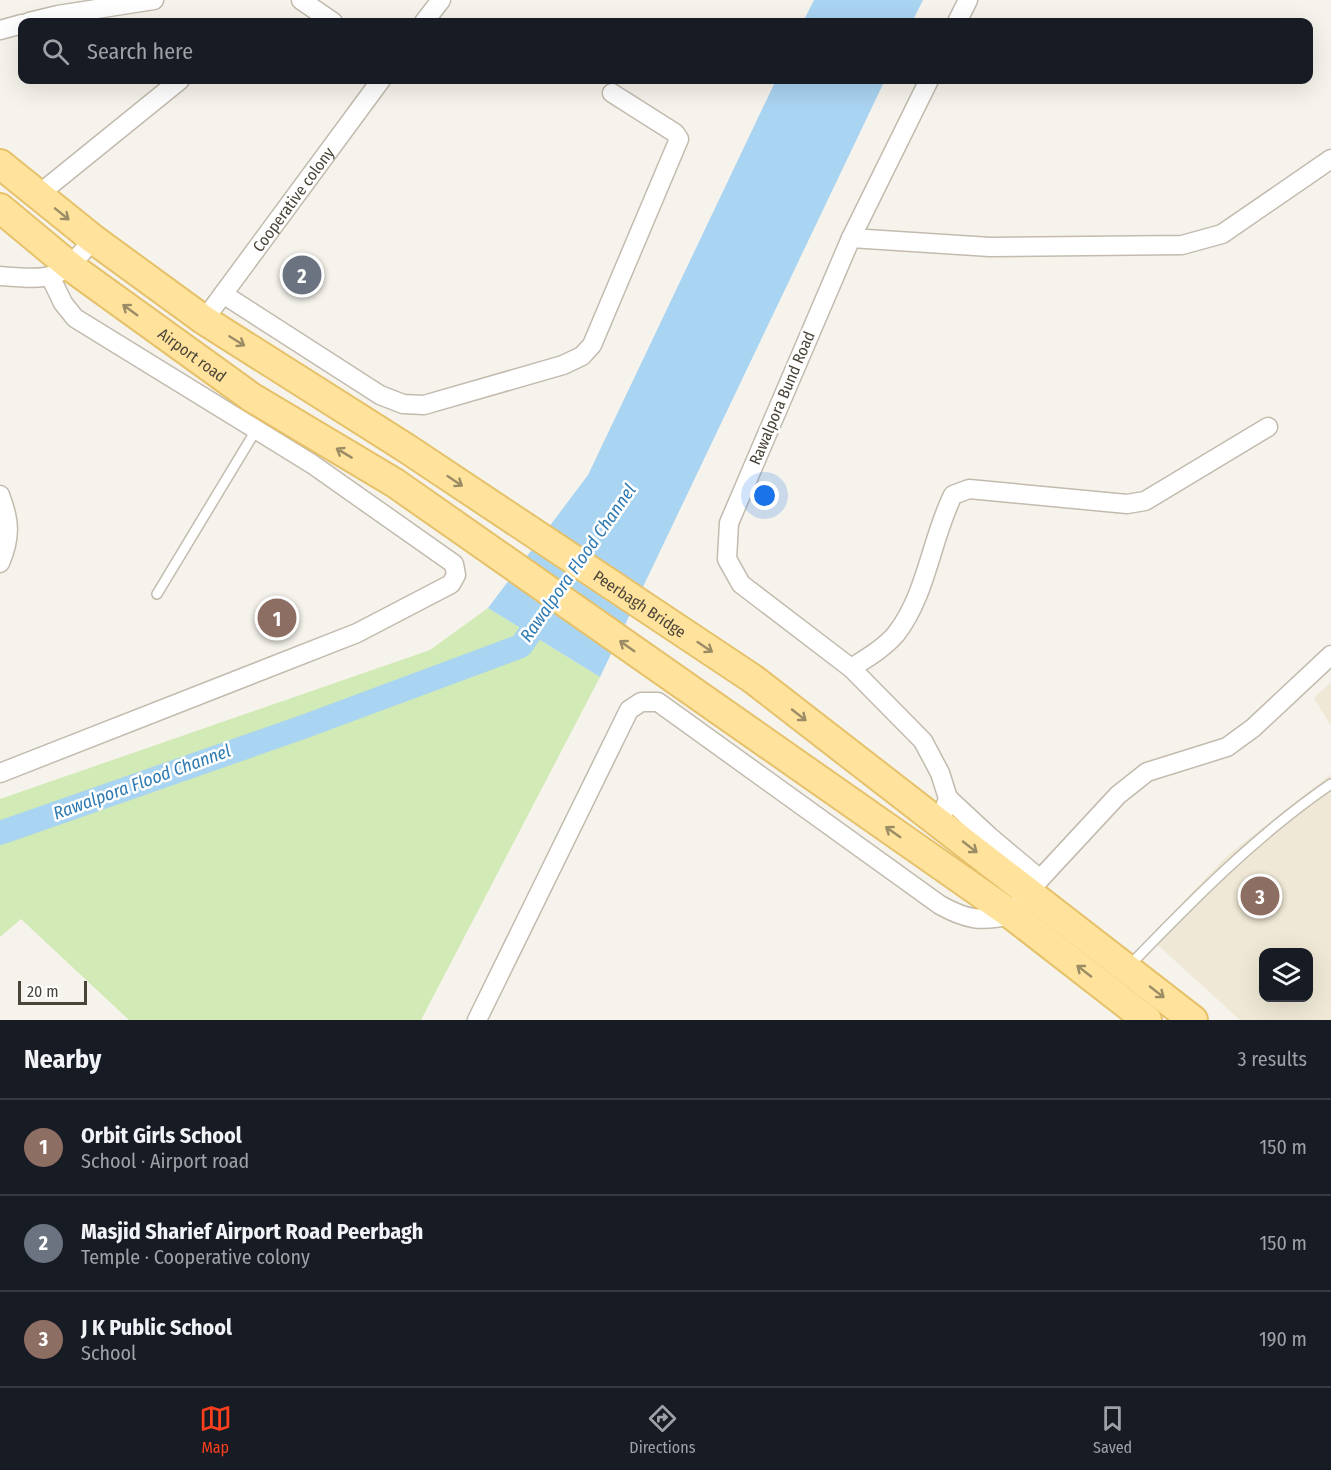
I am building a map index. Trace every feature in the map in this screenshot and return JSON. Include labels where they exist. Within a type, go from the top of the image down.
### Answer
[{"type":"main road","name":"Peerbagh Bridge","points":[[0,164],[93,239],[204,320],[406,448],[753,679],[940,824],[1026,895]]},
{"type":"main road","name":"Airport road","points":[[0,208],[61,272],[251,397],[394,483],[727,716],[1026,895]]},
{"type":"main road","points":[[1026,895],[1193,1020]]},
{"type":"main road","points":[[1026,895],[1147,1020]]},
{"type":"street","points":[[46,18],[153,0]]},
{"type":"street","points":[[301,0],[327,18]]},
{"type":"street","points":[[427,18],[441,0]]},
{"type":"street","points":[[959,18],[968,0]]},
{"type":"street","points":[[0,30],[18,25]]},
{"type":"street","points":[[38,195],[175,84]]},
{"type":"street","name":"Cooperative colony","points":[[204,320],[378,84]]},
{"type":"street","name":"Rawalpora Bund Road","points":[[927,84],[851,237],[729,523],[727,559],[741,584],[851,668],[923,741],[940,773],[948,798]]},
{"type":"street","points":[[223,294],[380,395],[403,404],[424,405],[563,364],[582,356],[592,345],[679,139],[675,133],[612,93]]},
{"type":"street","points":[[851,237],[990,247],[1182,245],[1222,234],[1331,159]]},
{"type":"street","points":[[0,276],[61,272],[93,239]]},
{"type":"street","points":[[0,773],[357,633],[451,584],[456,575],[454,564],[312,464],[75,318],[63,303],[61,272]]},
{"type":"street","points":[[851,668],[878,651],[896,633],[909,611],[953,495],[969,489],[1127,504],[1145,501],[1268,428]]},
{"type":"street","points":[[0,495],[9,518],[9,542],[0,563]]},
{"type":"street","points":[[477,1020],[629,710],[641,702],[658,702],[939,906],[960,916],[987,921],[1026,895],[1118,795],[1147,772],[1227,747],[1253,728],[1331,655]]},
{"type":"street","points":[[940,824],[948,798],[990,837],[1026,895]]},
{"type":"lane","points":[[156,594],[256,430]]},
{"type":"lane","points":[[1126,968],[1230,863],[1293,810],[1331,784]]},
{"type":"shaded area","points":[[1331,682],[1331,726],[1314,698]]},
{"type":"shaded area","points":[[1331,774],[1331,1020],[1240,1020],[1149,937],[1227,856]]},
{"type":"green space","points":[[488,608],[600,677],[421,1020],[129,1020],[21,919],[0,937],[0,799],[430,650]]},
{"type":"water","points":[[814,0],[923,0],[914,18],[805,18]]},
{"type":"water","points":[[774,84],[883,84],[600,677],[488,608],[588,475]]},
{"type":"waterway","name":"Rawalpora Flood Channel","points":[[0,833],[303,727],[521,646],[548,607]]},
{"type":"place","name":"Masjid Sharief Airport Road Peerbagh","points":[[302,275]]},
{"type":"place","name":"Orbit Girls School","points":[[277,618]]},
{"type":"place","name":"J K Public School","points":[[1260,896]]}]
